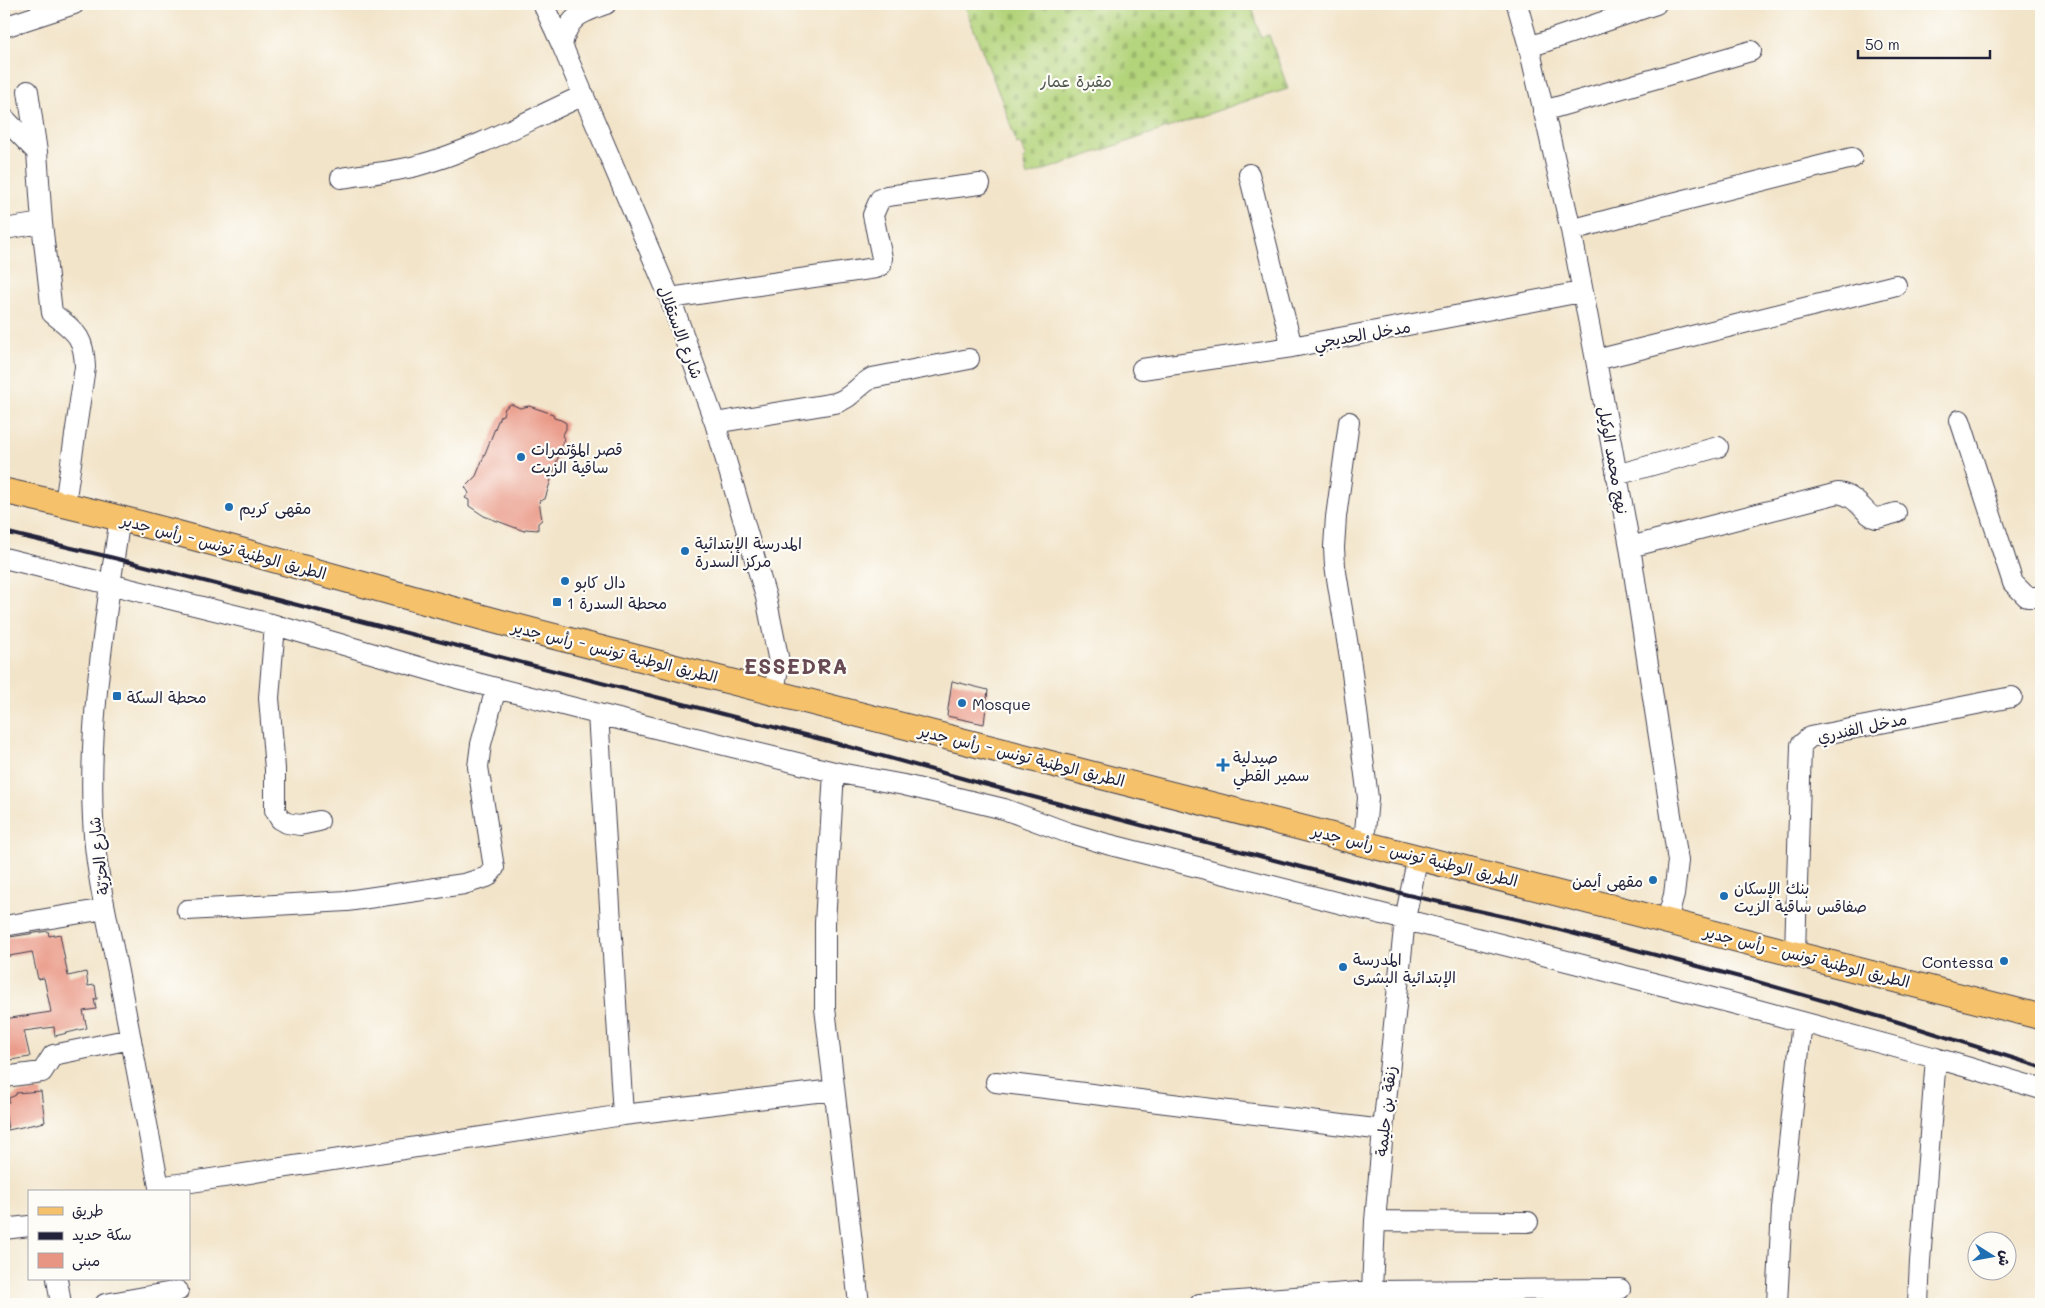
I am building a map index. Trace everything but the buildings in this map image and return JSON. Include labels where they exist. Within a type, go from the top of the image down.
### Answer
[{"type":"main road","name":"الطريق الوطنية تونس - رأس جدير","points":[[4,491],[120,517],[491,619],[2041,1017]]},
{"type":"street","points":[[4,27],[74,4]]},
{"type":"street","name":"شارع الاستقلال","points":[[543,4],[584,94],[670,298],[715,424],[766,597],[779,662],[774,692]]},
{"type":"street","points":[[562,45],[565,32],[571,20],[587,10],[606,4]]},
{"type":"street","name":"نهج محمد الوكيل","points":[[1517,4],[1529,47],[1571,230],[1630,547],[1678,861],[1674,895],[1667,920]]},
{"type":"street","points":[[1529,47],[1656,4]]},
{"type":"street","points":[[1543,111],[1750,51]]},
{"type":"street","points":[[28,91],[37,152],[42,223],[52,312],[79,338],[84,348],[85,367],[65,504]]},
{"type":"street","points":[[340,178],[415,166],[457,152],[584,94]]},
{"type":"street","points":[[4,118],[37,152]]},
{"type":"street","points":[[1571,230],[1852,158]]},
{"type":"street","points":[[1249,174],[1292,347]]},
{"type":"street","points":[[670,298],[876,268],[881,265],[882,258],[873,216],[880,199],[887,196],[980,184]]},
{"type":"street","points":[[4,228],[42,223]]},
{"type":"street","points":[[1596,360],[1896,285]]},
{"type":"street","name":"مدخل الحديجي","points":[[1142,369],[1292,347],[1582,292]]},
{"type":"street","points":[[715,424],[835,403],[846,400],[862,383],[872,378],[969,359]]},
{"type":"street","points":[[1960,420],[2013,583],[2027,597],[2041,597]]},
{"type":"street","points":[[1349,422],[1336,517],[1334,547],[1368,798],[1364,843]]},
{"type":"street","points":[[1616,475],[1718,447]]},
{"type":"street","points":[[1630,547],[1838,494],[1847,495],[1856,500],[1870,515],[1876,518],[1896,513]]},
{"type":"street","name":"شارع الحرّيّة","points":[[120,517],[110,584],[95,722],[92,779],[93,820],[105,909],[159,1189]]},
{"type":"street","points":[[4,558],[275,625],[496,688],[598,714],[834,772],[904,784],[1004,809],[1066,832],[1107,844],[1802,1022],[1936,1058],[2041,1090]]},
{"type":"street","points":[[275,625],[269,698],[275,769],[275,810],[280,819],[288,824],[300,825],[319,821]]},
{"type":"street","points":[[187,910],[348,901],[464,884],[487,877],[494,868],[478,767],[481,744],[496,688]]},
{"type":"street","name":"مدخل الفندري","points":[[1795,953],[1801,745],[1810,737],[2012,697]]},
{"type":"street","points":[[598,714],[623,1115]]},
{"type":"street","points":[[834,772],[825,922],[825,1008],[859,1304]]},
{"type":"street","name":"زنقة بن حليمة","points":[[1374,1298],[1375,1221],[1404,919],[1418,856]]},
{"type":"street","points":[[4,926],[105,909]]},
{"type":"street","points":[[1777,1304],[1783,1199],[1802,1022]]},
{"type":"street","points":[[4,1077],[42,1072],[52,1055],[131,1039]]},
{"type":"street","points":[[1918,1304],[1936,1058]]},
{"type":"street","points":[[996,1082],[1383,1130]]},
{"type":"street","points":[[159,1189],[623,1115],[833,1090]]},
{"type":"street","points":[[1375,1221],[1528,1222]]},
{"type":"street","points":[[4,1229],[28,1226]]},
{"type":"street","points":[[57,1280],[61,1304]]},
{"type":"street","points":[[1200,1304],[1620,1289]]},
{"type":"street","points":[[105,1304],[178,1292]]},
{"type":"green space","name":"مقبرة عمار","points":[[964,4],[1251,4],[1261,37],[1269,35],[1288,89],[1243,102],[1027,176],[1023,160],[1026,158],[1020,143],[1017,144]]},
{"type":"railway","points":[[4,532],[114,558],[828,741],[972,781],[1408,895],[1533,923],[1751,980],[1895,1021],[2041,1067]]},
{"type":"place","name":"قصر المؤتمرات ساقية الزيت","points":[[521,457]]},
{"type":"place","name":"مقهى كريم","points":[[229,507]]},
{"type":"place","name":"المدرسة الإبتدائية مركز السدرة","points":[[685,551]]},
{"type":"place","name":"دال كابو","points":[[565,581]]},
{"type":"place","name":"محطة السدرة 1","points":[[557,602]]},
{"type":"place","name":"محطة السكة","points":[[117,696]]},
{"type":"place","name":"Mosque","points":[[962,703]]},
{"type":"place","name":"صيدلية سمير القطي","points":[[1223,765]]},
{"type":"place","name":"مقهى أيمن","points":[[1653,880]]},
{"type":"place","name":"بنك الإسكان صفاقس ساقية الزيت","points":[[1724,896]]},
{"type":"place","name":"Contessa","points":[[2004,961]]},
{"type":"place","name":"المدرسة الإبتدائية البشرى","points":[[1343,967]]},
{"type":"district","name":"ESSEDRA","points":[[796,665]]}]
